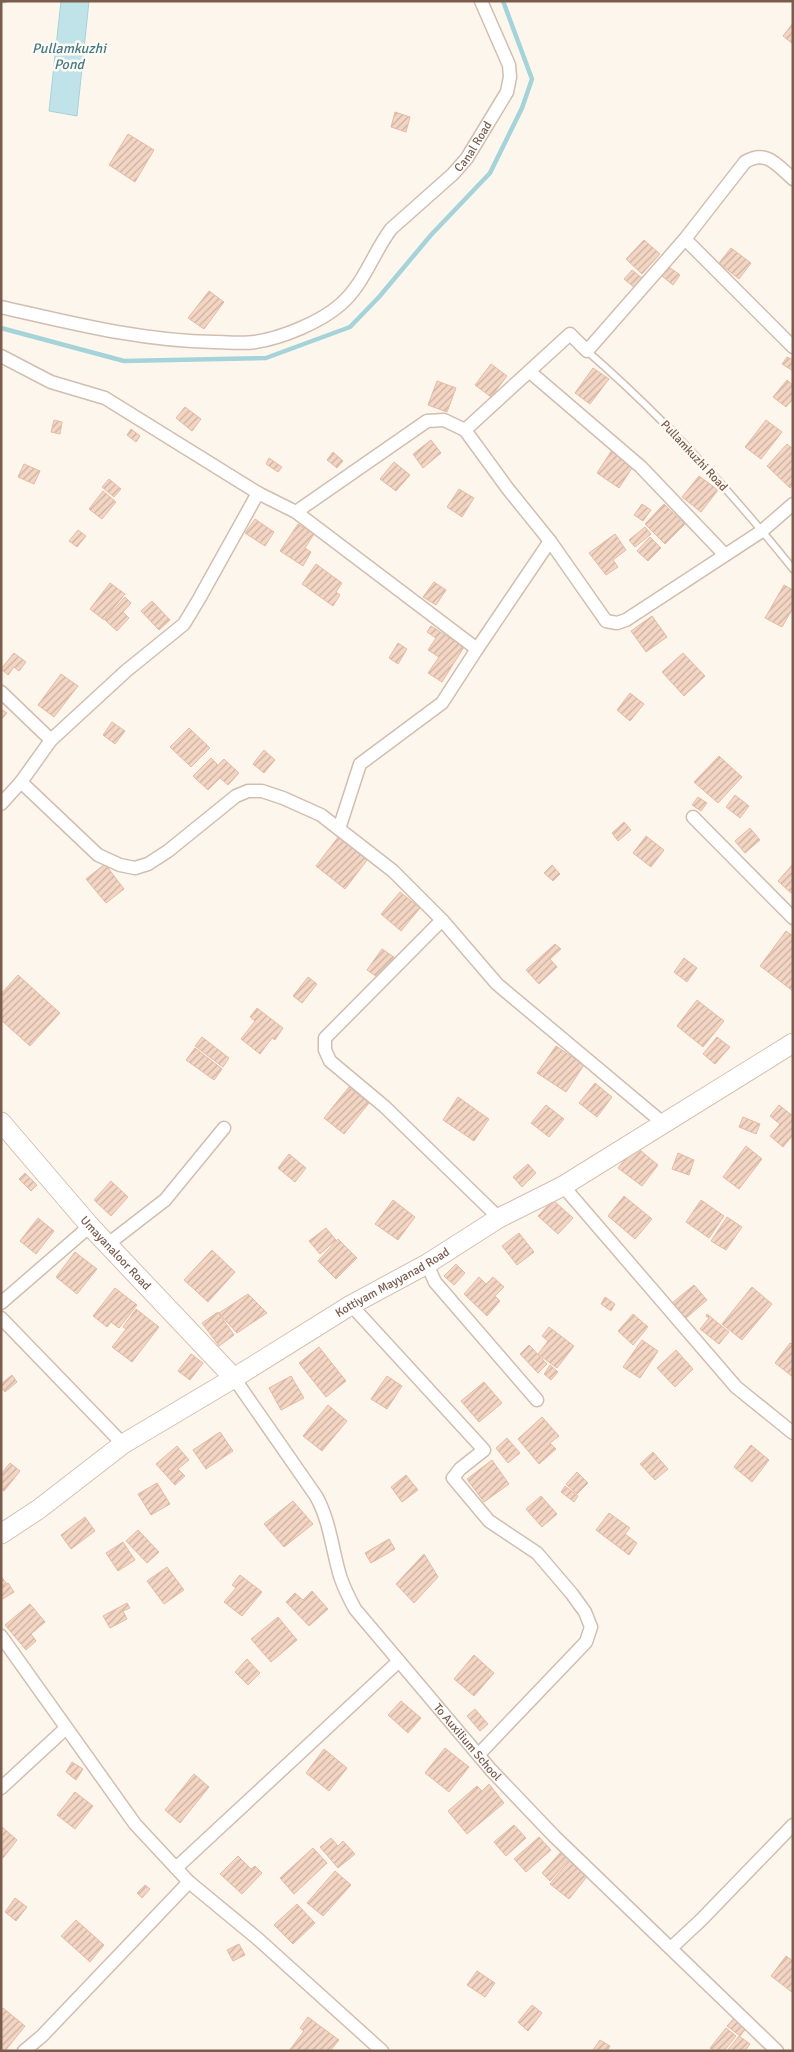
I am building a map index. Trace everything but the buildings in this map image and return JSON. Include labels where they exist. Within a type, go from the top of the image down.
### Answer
[{"type":"main road","name":"Kottiyam Mayyanad Road","points":[[1,1534],[40,1509],[123,1444],[351,1305],[427,1264],[499,1218],[563,1186],[793,1043]]},
{"type":"main road","name":"Umayanaloor Road","points":[[1,1122],[90,1226],[234,1378]]},
{"type":"street","name":"Canal Road","points":[[1,307],[106,331],[175,341],[255,342],[309,326],[342,304],[370,266],[384,238],[391,229],[453,174],[467,158],[507,92],[510,77],[508,64],[481,1]]},
{"type":"street","points":[[465,430],[570,334],[587,351],[685,239],[745,162],[754,157],[765,157],[793,179]]},
{"type":"street","points":[[685,239],[793,347]]},
{"type":"street","points":[[1,356],[51,382],[91,392],[113,402],[258,493],[296,512],[476,649]]},
{"type":"street","points":[[530,372],[642,467],[725,555]]},
{"type":"street","points":[[296,512],[427,420],[444,420],[465,430],[508,489],[550,541],[606,621],[617,623],[626,620],[762,531],[793,504]]},
{"type":"street","points":[[1,804],[21,782],[51,740],[126,672],[184,624],[258,493]]},
{"type":"street","points":[[339,829],[360,764],[442,703],[476,649],[550,541]]},
{"type":"street","points":[[1,692],[51,740]]},
{"type":"street","points":[[21,782],[98,854],[120,865],[135,868],[148,864],[168,851],[236,796],[248,791],[262,791],[321,815],[393,871],[442,920],[497,984],[663,1123]]},
{"type":"street","points":[[693,817],[793,918]]},
{"type":"street","points":[[442,920],[325,1038],[325,1050],[330,1061],[385,1107],[499,1218]]},
{"type":"street","points":[[108,1244],[165,1200],[224,1128]]},
{"type":"street","points":[[563,1186],[736,1387],[793,1433]]},
{"type":"street","points":[[1,1303],[90,1226]]},
{"type":"street","points":[[427,1264],[435,1282],[537,1400]]},
{"type":"street","points":[[351,1305],[484,1450],[460,1469],[453,1478],[489,1521],[537,1553],[572,1594],[585,1612],[591,1627],[586,1642],[479,1754]]},
{"type":"street","points":[[1,1318],[123,1444]]},
{"type":"street","name":"To Auxilium School","points":[[234,1378],[324,1510],[340,1576],[345,1591],[355,1609],[491,1770],[554,1836],[777,2051]]},
{"type":"street","points":[[1,1636],[134,1824],[189,1882],[258,1939],[382,2051]]},
{"type":"street","points":[[176,1868],[399,1661]]},
{"type":"street","points":[[1,1788],[66,1728]]},
{"type":"street","points":[[671,1948],[701,1920],[793,1825]]},
{"type":"street","points":[[24,2051],[42,2036],[189,1882]]},
{"type":"lane","name":"Pullamkuzhi Road","points":[[587,351],[621,381],[699,458],[793,569]]},
{"type":"water","name":"Pullamkuzhi Pond","points":[[61,1],[89,1],[77,116],[49,111]]},
{"type":"waterway","points":[[1,328],[124,361],[266,358],[350,327],[379,297],[431,235],[490,173],[522,108],[532,79],[503,1]]}]
